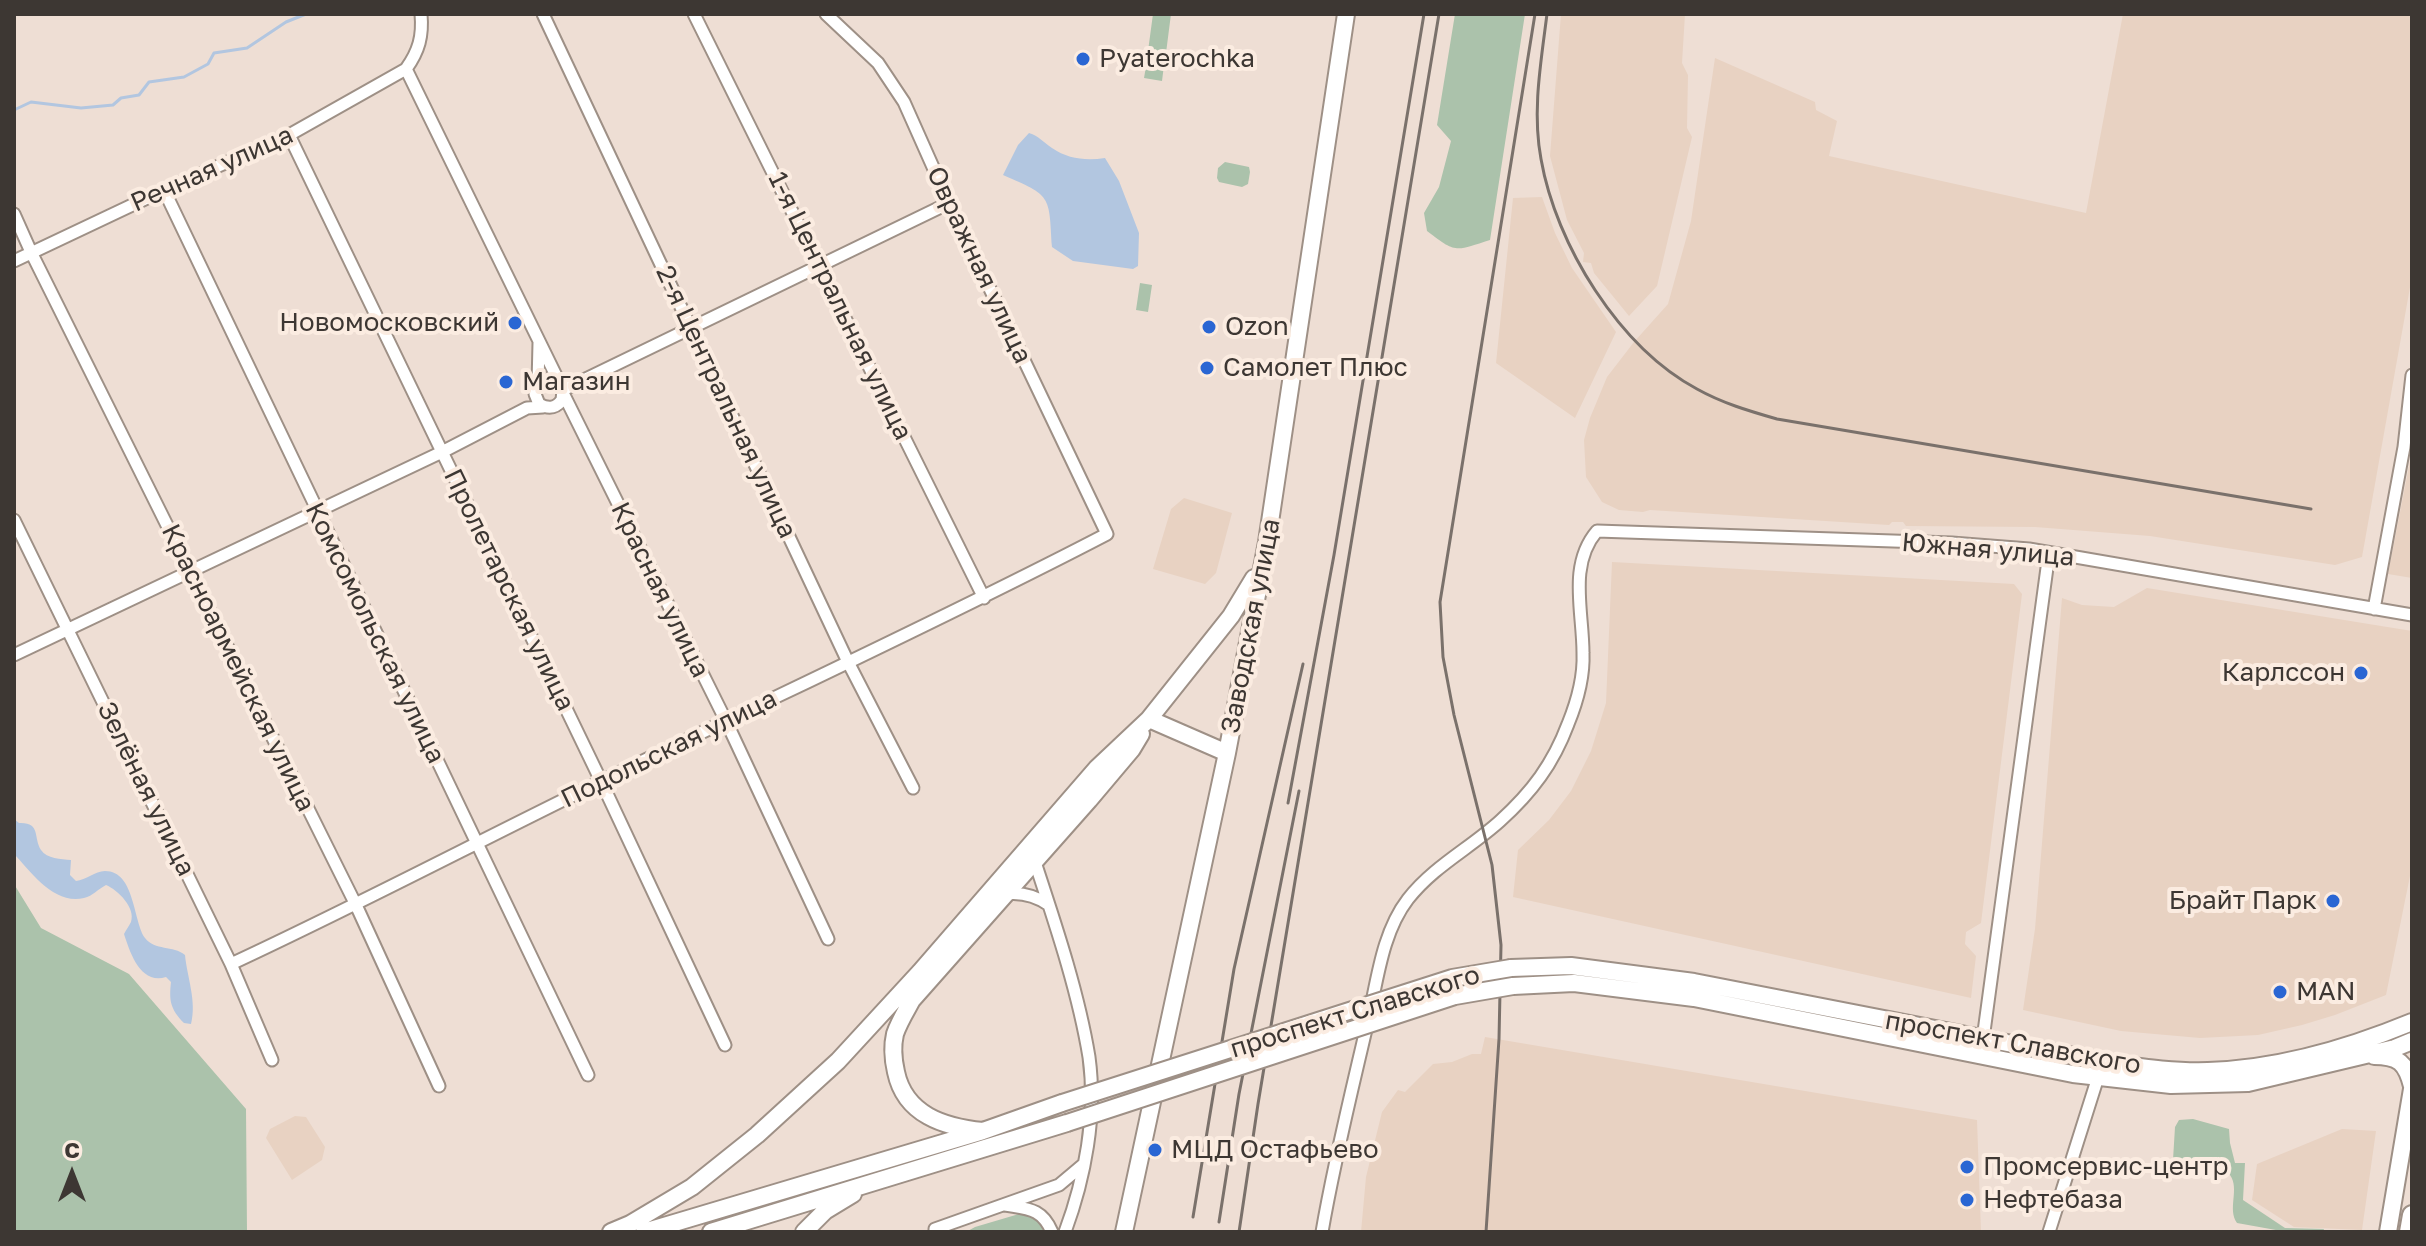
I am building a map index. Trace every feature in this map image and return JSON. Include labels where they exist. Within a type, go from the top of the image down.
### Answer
[{"type":"main road","name":"Заводская улица","points":[[1124,1232],[1227,753],[1267,542],[1346,14]]},
{"type":"main road","points":[[983,1131],[954,1128],[936,1121],[911,1104],[899,1084],[893,1059],[899,1025],[912,1000],[1004,894],[1032,852],[1097,768],[1149,719],[1236,609],[1257,571],[1267,542]]},
{"type":"main road","points":[[1149,719],[1227,753]]},
{"type":"main road","points":[[611,1232],[692,1187],[757,1135],[838,1061],[1032,852]]},
{"type":"main road","name":"проспект Славского","points":[[644,1232],[983,1131],[1452,978],[1511,968],[1571,966],[1694,982],[2115,1064],[2171,1071],[2270,1065],[2412,1022]]},
{"type":"main road","name":"проспект Славского","points":[[711,1232],[1067,1123],[1455,996],[1513,986],[1574,983],[1694,998],[2098,1077],[2171,1085],[2248,1083],[2364,1056],[2412,1041]]},
{"type":"main road","points":[[2364,1056],[2386,1056],[2402,1062],[2409,1072],[2412,1093],[2388,1232]]},
{"type":"main road","points":[[804,1232],[825,1211],[870,1183]]},
{"type":"main road","points":[[2409,1232],[2412,1215]]},
{"type":"street","points":[[406,69],[420,43],[421,14]]},
{"type":"street","name":"2-я Центральная улица","points":[[543,14],[848,662],[913,788]]},
{"type":"street","name":"1-я Центральная улица","points":[[694,14],[984,598]]},
{"type":"street","name":"Овражная улица","points":[[826,14],[867,51],[894,84],[909,111],[949,203],[1107,534]]},
{"type":"street","name":"Речная улица","points":[[14,261],[289,135],[406,69]]},
{"type":"street","name":"Красная улица","points":[[406,69],[562,393],[726,721],[828,939]]},
{"type":"street","name":"Пролетарская улица","points":[[289,135],[725,1045]]},
{"type":"street","name":"Комсомольская улица","points":[[164,190],[588,1075]]},
{"type":"street","points":[[14,655],[442,452],[527,408],[549,408],[562,393],[949,203]]},
{"type":"street","name":"Красноармейская улица","points":[[14,214],[356,905],[439,1086]]},
{"type":"street","name":"Красная улица","points":[[536,389],[539,343]]},
{"type":"street","points":[[2374,609],[2404,447],[2412,375]]},
{"type":"street","points":[[527,408],[536,389],[547,379],[557,381],[562,393]]},
{"type":"street","points":[[536,389],[539,404],[543,407]]},
{"type":"street","name":"Зелёная улица","points":[[14,520],[231,964],[272,1060]]},
{"type":"street","name":"Южная улица","points":[[1322,1232],[1387,939],[1405,903],[1426,877],[1499,822],[1534,787],[1555,757],[1570,720],[1584,655],[1579,610],[1580,563],[1588,542],[1597,531],[1952,543],[2049,553],[2412,615]]},
{"type":"street","name":"Подольская улица","points":[[231,964],[356,905],[601,781],[984,598],[1107,534]]},
{"type":"street","points":[[1983,1039],[2049,553]]},
{"type":"street","points":[[1032,852],[1089,1058],[1090,1123],[1084,1163],[1065,1232]]},
{"type":"street","points":[[1004,894],[1031,895],[1049,905]]},
{"type":"street","points":[[2049,1232],[2098,1077]]},
{"type":"street","points":[[935,1232],[935,1229],[1059,1185],[1084,1163]]},
{"type":"street","points":[[1002,1205],[1038,1212],[1047,1220],[1052,1232]]},
{"type":"shaded area","points":[[1561,14],[1685,14],[1682,63],[1688,75],[1687,128],[1692,137],[1657,286],[1629,316],[1594,273],[1591,263],[1583,262],[1584,253],[1567,220],[1550,156]]},
{"type":"shaded area","points":[[2123,14],[2412,14],[2412,276],[2362,557],[2335,565],[2150,536],[2035,527],[1906,526],[1903,522],[1889,525],[1643,512],[1619,510],[1602,502],[1586,477],[1584,440],[1607,377],[1668,304],[1691,221],[1715,58],[1815,102],[1816,110],[1837,121],[1829,156],[2086,213]]},
{"type":"shaded area","points":[[1542,197],[1572,268],[1616,332],[1575,418],[1496,363],[1513,198]]},
{"type":"shaded area","points":[[2412,451],[2412,578],[2388,574]]},
{"type":"shaded area","points":[[1184,498],[1232,513],[1216,573],[1205,584],[1153,569],[1171,509]]},
{"type":"shaded area","points":[[1612,562],[2014,584],[2022,594],[1981,923],[1966,932],[1965,944],[1976,956],[1971,998],[1513,897],[1518,850],[1549,820],[1571,791],[1591,751],[1606,703]]},
{"type":"shaded area","points":[[2147,588],[2412,631],[2412,866],[2386,995],[2302,1025],[2258,1035],[2200,1038],[2121,1031],[2023,1010],[2035,929],[2062,598],[2082,605],[2114,607]]},
{"type":"shaded area","points":[[1485,1037],[1977,1120],[1981,1232],[1361,1232],[1366,1177],[1382,1112],[1398,1090],[1405,1092],[1433,1064],[1481,1054]]},
{"type":"shaded area","points":[[295,1116],[306,1117],[325,1147],[322,1160],[292,1180],[266,1138],[270,1129]]},
{"type":"shaded area","points":[[2342,1129],[2376,1131],[2362,1230],[2294,1227],[2252,1200],[2257,1164]]},
{"type":"green space","points":[[1153,14],[1171,14],[1166,53],[1148,51]]},
{"type":"green space","points":[[1455,14],[1525,14],[1490,240],[1463,248],[1451,247],[1427,231],[1424,213],[1439,187],[1451,141],[1437,125]]},
{"type":"green space","points":[[1148,55],[1165,57],[1162,81],[1144,78]]},
{"type":"green space","points":[[1225,162],[1249,167],[1248,184],[1242,187],[1219,182],[1218,168]]},
{"type":"green space","points":[[1140,283],[1152,285],[1148,312],[1136,310]]},
{"type":"green space","points":[[14,884],[41,928],[129,974],[246,1109],[247,1232],[14,1232]]},
{"type":"green space","points":[[2193,1119],[2229,1129],[2235,1163],[2245,1163],[2243,1200],[2285,1228],[2324,1229],[2323,1232],[2287,1232],[2237,1223],[2233,1212],[2233,1181],[2223,1167],[2209,1161],[2189,1163],[2173,1160],[2175,1127],[2179,1120]]},
{"type":"green space","points":[[1019,1214],[1035,1218],[1045,1232],[966,1232],[975,1227]]},
{"type":"water","points":[[1029,133],[1071,157],[1105,158],[1119,181],[1139,233],[1138,266],[1133,269],[1073,261],[1052,247],[1045,199],[1031,188],[1003,175],[1018,145]]},
{"type":"water","points":[[14,819],[34,828],[44,853],[71,860],[70,875],[76,881],[105,871],[115,873],[122,879],[132,898],[145,938],[154,945],[185,955],[192,998],[191,1024],[184,1023],[173,1009],[171,982],[166,977],[149,976],[133,958],[124,934],[132,917],[125,900],[106,885],[87,897],[73,899],[44,886],[14,854]]},
{"type":"waterway","points":[[14,110],[31,102],[81,108],[113,105],[121,98],[139,95],[149,82],[184,77],[208,64],[214,53],[247,48],[286,22],[306,14]]},
{"type":"railway","points":[[1288,803],[1334,555],[1424,14]]},
{"type":"railway","points":[[1239,1232],[1439,14]]},
{"type":"railway","points":[[1486,1232],[1499,1039],[1501,945],[1492,865],[1454,715],[1443,657],[1440,602],[1535,14]]},
{"type":"railway","points":[[1547,14],[1537,123],[1549,192],[1576,258],[1595,290],[1617,320],[1669,371],[1716,398],[1777,419],[2311,509]]},
{"type":"railway","points":[[1193,1217],[1234,969],[1303,664]]},
{"type":"railway","points":[[1219,1222],[1239,1094],[1299,791]]},
{"type":"place","name":"Pyaterochka","points":[[1083,59]]},
{"type":"place","name":"Новомосковский","points":[[515,323]]},
{"type":"place","name":"Ozon","points":[[1209,327]]},
{"type":"place","name":"Самолет Плюс","points":[[1207,368]]},
{"type":"place","name":"Магазин","points":[[506,382]]},
{"type":"place","name":"Карлссон","points":[[2361,673]]},
{"type":"place","name":"Брайт Парк","points":[[2333,901]]},
{"type":"place","name":"MAN","points":[[2280,992]]},
{"type":"place","name":"МЦД Остафьево","points":[[1155,1150]]},
{"type":"place","name":"Промсервис-центр","points":[[1967,1167]]},
{"type":"place","name":"Нефтебаза","points":[[1967,1200]]}]
